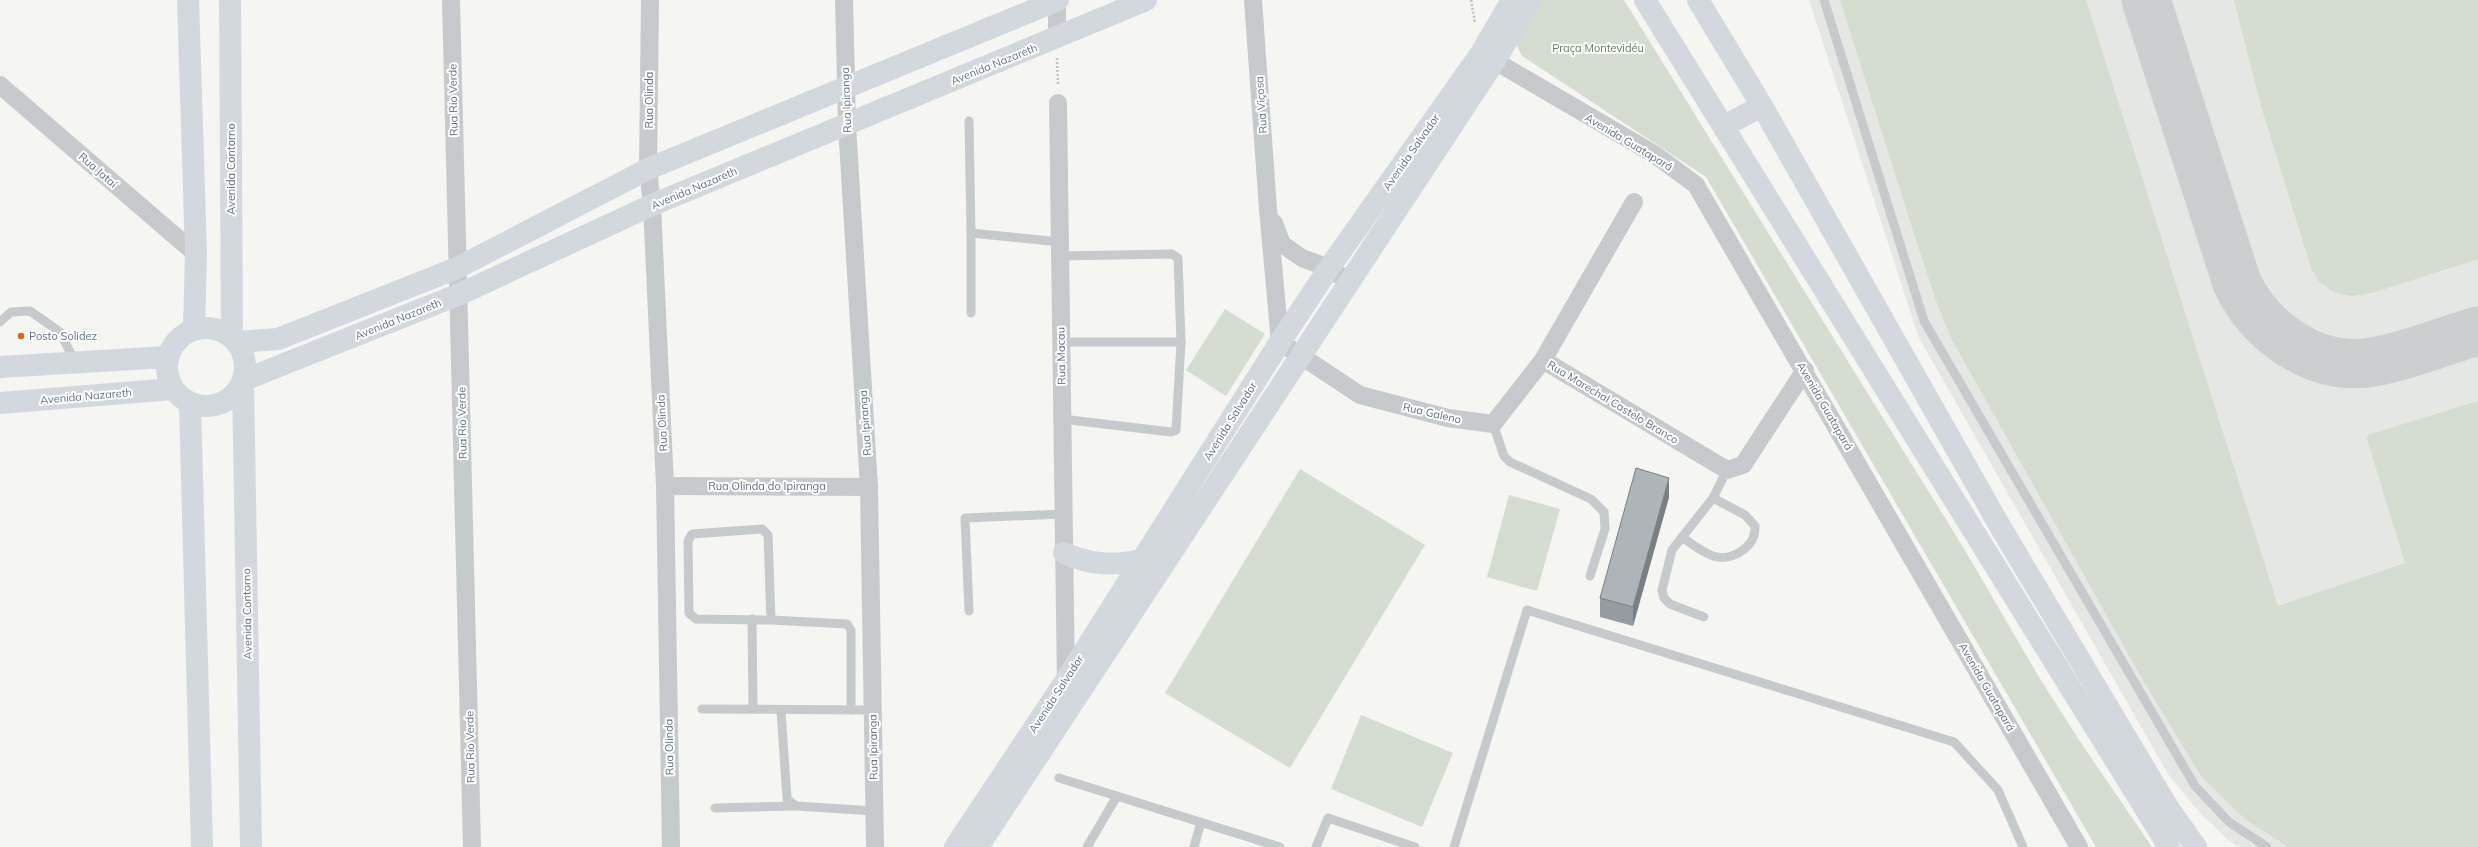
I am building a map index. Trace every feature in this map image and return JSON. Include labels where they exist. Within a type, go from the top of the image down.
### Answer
[{"type":"main road","points":[[188,0],[196,254],[194,329]]},
{"type":"main road","name":"Avenida Contorno","points":[[230,0],[234,340]]},
{"type":"main road","points":[[234,340],[278,339],[458,268],[648,169],[1057,0]]},
{"type":"main road","name":"Avenida Nazareth","points":[[243,380],[460,294],[652,205],[1146,0]]},
{"type":"main road","name":"Avenida Salvador","points":[[978,847],[1303,355],[1488,58],[1512,0]]},
{"type":"main road","name":"Avenida Salvador","points":[[955,847],[1066,680],[1280,342],[1329,268],[1531,0]]},
{"type":"main road","points":[[1646,0],[2170,847]]},
{"type":"main road","points":[[1698,0],[1762,106],[2001,528],[2167,806],[2196,847]]},
{"type":"main road","points":[[1724,126],[1762,106]]},
{"type":"main road","points":[[210,327],[226,332],[234,340],[245,360],[243,380],[238,390],[221,403],[206,406],[190,403],[173,388],[166,368],[167,357],[177,340],[194,329],[210,327]]},
{"type":"main road","points":[[0,368],[167,357]]},
{"type":"main road","name":"Avenida Contorno","points":[[243,380],[251,847]]},
{"type":"main road","name":"Avenida Nazareth","points":[[0,403],[173,388]]},
{"type":"main road","points":[[190,403],[202,847]]},
{"type":"main road","points":[[1064,553],[1099,564],[1114,564],[1142,560]]},
{"type":"street","name":"Rua Rio Verde","points":[[451,0],[458,268],[460,294],[472,847]]},
{"type":"street","name":"Rua Olinda","points":[[650,0],[648,169],[652,205],[665,486],[671,847]]},
{"type":"street","name":"Rua Ipiranga","points":[[844,0],[847,125],[869,486],[875,847]]},
{"type":"street","points":[[1057,0],[1057,38]]},
{"type":"street","name":"Rua Viçosa","points":[[1254,0],[1268,209],[1280,342]]},
{"type":"street","name":"Avenida Guatapará","points":[[1488,58],[1654,154],[1696,185],[1805,370],[2079,847]]},
{"type":"street","name":"Rua Jataí","points":[[0,85],[196,254]]},
{"type":"street","name":"Rua Macau","points":[[1058,103],[1067,711]]},
{"type":"street","name":"Rua Marechal Castelo Branco","points":[[1634,202],[1543,360],[1727,470]]},
{"type":"street","name":"Rua Viçosa","points":[[1268,209],[1282,244],[1302,258],[1329,268],[1348,281]]},
{"type":"street","name":"Rua Galeno","points":[[1280,342],[1303,355],[1360,395],[1448,418],[1493,424]]},
{"type":"street","points":[[1493,424],[1543,360]]},
{"type":"street","points":[[1727,470],[1743,465],[1805,370]]},
{"type":"street","name":"Rua Olinda do Ipiranga","points":[[665,486],[869,486]]},
{"type":"lane","points":[[1824,0],[1924,321],[2195,786],[2230,822],[2267,847]]},
{"type":"lane","points":[[969,121],[971,313]]},
{"type":"lane","points":[[971,232],[1060,249],[1172,254],[1178,258],[1181,342],[1176,430],[1172,432],[1062,419]]},
{"type":"lane","points":[[0,322],[11,312],[30,311],[60,332],[75,363]]},
{"type":"lane","points":[[1061,342],[1181,342]]},
{"type":"lane","points":[[1493,424],[1504,456],[1510,462],[1591,499],[1604,512],[1605,529],[1590,576]]},
{"type":"lane","points":[[1704,617],[1670,604],[1664,598],[1662,590],[1672,550],[1713,498],[1727,470]]},
{"type":"lane","points":[[1682,537],[1698,549],[1721,559],[1732,558],[1746,547],[1755,537],[1755,526],[1745,515],[1713,498]]},
{"type":"lane","points":[[969,611],[965,518],[1063,514]]},
{"type":"lane","points":[[772,620],[768,535],[762,529],[692,534],[688,540],[689,613],[696,619],[752,619],[847,624],[850,630],[851,710]]},
{"type":"lane","points":[[1454,847],[1527,610],[1954,742],[1998,790],[2023,847]]},
{"type":"lane","points":[[752,619],[753,709]]},
{"type":"lane","points":[[702,709],[753,709],[781,711],[872,710]]},
{"type":"lane","points":[[781,711],[787,799],[796,806]]},
{"type":"lane","points":[[1059,778],[1280,847]]},
{"type":"lane","points":[[1087,847],[1117,796]]},
{"type":"lane","points":[[715,808],[796,806],[874,811]]},
{"type":"lane","points":[[1316,847],[1328,818],[1415,847]]},
{"type":"lane","points":[[1194,847],[1201,822]]},
{"type":"path","points":[[1057,38],[1058,103]]},
{"type":"shaded area","points":[[1809,0],[2478,0],[2478,847],[2240,847],[2228,840],[2199,812],[2168,774],[1919,338]]},
{"type":"green space","name":"Praça Montevidéu","points":[[1540,0],[1624,0],[1963,547],[2039,677],[2079,740],[2152,847],[2096,847],[1706,177],[1522,56],[1517,46],[1516,39]]},
{"type":"green space","points":[[1840,0],[2086,0],[2278,606],[2405,563],[2367,439],[2368,435],[2478,401],[2478,847],[2289,847],[2246,820],[2201,776],[2141,677],[1952,340],[1936,301]]},
{"type":"green space","points":[[2234,0],[2478,0],[2478,259],[2372,293],[2352,296],[2334,292],[2319,282],[2311,268],[2261,106]]},
{"type":"green space","points":[[1225,309],[1265,334],[1226,396],[1186,370]]},
{"type":"green space","points":[[1300,469],[1425,545],[1290,768],[1165,693]]},
{"type":"green space","points":[[1509,495],[1560,509],[1537,591],[1487,577]]},
{"type":"green space","points":[[1361,715],[1453,753],[1422,827],[1331,789]]},
{"type":"building","points":[[1636,468],[1669,478],[1633,607],[1600,598]]},
{"type":"taxiway","points":[[2146,0],[2237,283],[2247,301],[2260,318],[2276,333],[2311,355],[2331,361],[2352,364],[2385,360],[2478,331]]},
{"type":"place","name":"Posto Solidez","points":[[21,336]]}]
